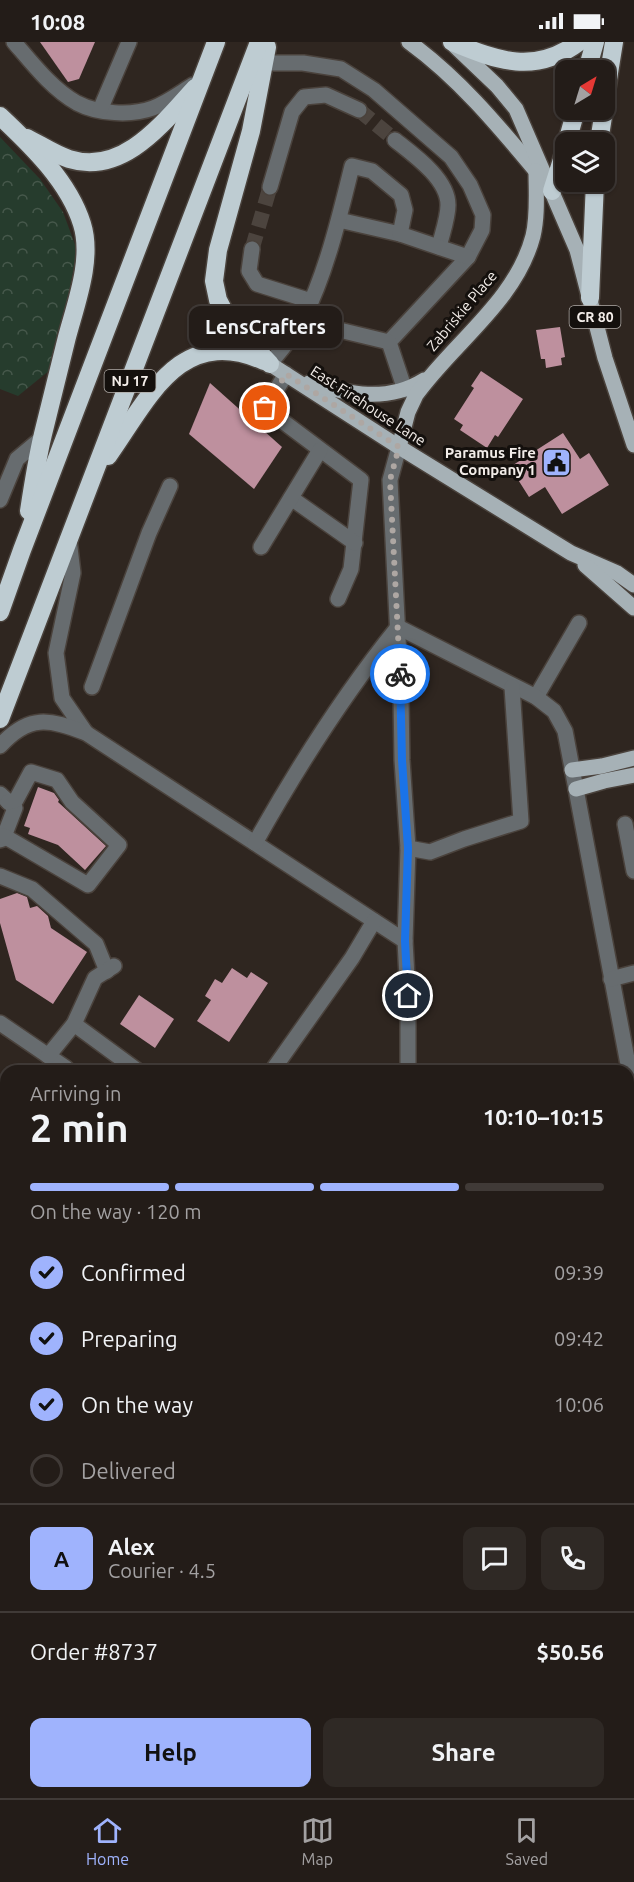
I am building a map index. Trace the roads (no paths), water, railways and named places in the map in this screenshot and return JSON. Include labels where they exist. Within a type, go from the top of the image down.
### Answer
[{"type":"highway","name":"NJ 17","points":[[0,612],[216,42]]},
{"type":"highway","name":"NJ 17","points":[[0,719],[259,42]]},
{"type":"highway","points":[[267,42],[251,131],[218,250],[214,281],[218,300],[228,319],[270,364]]},
{"type":"highway","points":[[451,42],[502,61],[530,63],[558,56],[579,42]]},
{"type":"highway","points":[[590,60],[595,42]]},
{"type":"highway","points":[[611,60],[614,42]]},
{"type":"highway","points":[[18,133],[69,159],[100,162],[112,159],[126,153],[153,132],[201,81]]},
{"type":"highway","points":[[0,116],[18,133],[69,194],[80,218],[85,238],[81,283],[42,438],[22,550]]},
{"type":"highway","points":[[552,191],[555,182]]},
{"type":"highway","points":[[590,298],[595,192]]},
{"type":"highway","points":[[92,480],[154,392],[180,364],[214,351],[242,353],[270,364]]},
{"type":"main road","name":"CR 80","points":[[409,42],[454,78],[552,191]]},
{"type":"main road","name":"CR 80","points":[[451,42],[516,109],[577,250],[605,358],[634,445]]},
{"type":"main road","name":"Zabriskie Place","points":[[436,370],[503,293],[525,259],[534,233],[536,171]]},
{"type":"main road","name":"East Firehouse Lane","points":[[270,364],[571,553],[617,573],[634,585]]},
{"type":"main road","points":[[289,376],[323,387],[359,394],[382,395],[405,390],[436,370]]},
{"type":"main road","points":[[399,447],[411,404],[436,370]]},
{"type":"main road","points":[[571,553],[634,608]]},
{"type":"main road","points":[[572,770],[634,758]]},
{"type":"main road","points":[[576,789],[604,780],[634,775]]},
{"type":"street","points":[[14,42],[51,82],[77,103],[100,110],[128,114],[142,111],[155,107],[201,81]]},
{"type":"street","points":[[100,110],[129,42]]},
{"type":"street","points":[[263,63],[303,63],[341,69],[374,90],[451,157],[470,185],[483,215],[482,230],[468,257],[389,342]]},
{"type":"street","points":[[270,188],[292,112],[304,97],[326,95],[359,110]]},
{"type":"street","points":[[396,140],[421,160],[440,182],[448,204],[439,247]]},
{"type":"street","points":[[270,364],[302,321],[311,301],[339,220],[352,166],[372,171],[401,195],[405,210],[400,234]]},
{"type":"street","points":[[339,220],[400,234],[468,257]]},
{"type":"street","points":[[252,249],[249,272],[257,284],[311,301]]},
{"type":"street","points":[[302,321],[389,342]]},
{"type":"street","points":[[389,342],[405,390]]},
{"type":"street","points":[[289,376],[265,408],[361,480],[351,569],[338,599]]},
{"type":"street","points":[[0,500],[17,459],[42,438]]},
{"type":"street","points":[[399,447],[390,480],[408,848],[405,941],[408,1065]]},
{"type":"street","points":[[261,548],[320,450]]},
{"type":"street","points":[[92,687],[149,533],[170,486]]},
{"type":"street","points":[[291,498],[355,543]]},
{"type":"street","points":[[69,539],[73,573],[56,653],[62,698],[86,733]]},
{"type":"street","points":[[536,698],[579,623]]},
{"type":"street","points":[[398,627],[536,698],[554,711],[565,731],[628,1065]]},
{"type":"street","points":[[255,843],[275,807],[362,672],[398,627]]},
{"type":"street","points":[[408,848],[430,852],[521,821],[512,687]]},
{"type":"street","points":[[0,746],[22,727],[39,721],[58,722],[86,733],[405,941]]},
{"type":"street","points":[[31,772],[57,780],[72,801],[119,845],[88,885],[2,838],[15,808],[4,798],[16,800],[31,772]]},
{"type":"street","points":[[625,824],[634,871]]},
{"type":"street","points":[[0,876],[32,889],[96,944],[111,968],[95,978],[74,1024],[48,1056]]},
{"type":"street","points":[[276,1065],[352,957],[374,921]]},
{"type":"street","points":[[612,979],[634,973]]},
{"type":"street","points":[[0,1023],[62,1065]]},
{"type":"street","points":[[74,1024],[130,1065]]},
{"type":"tunnel","points":[[359,110],[395,140]]},
{"type":"tunnel","points":[[252,249],[270,187]]},
{"type":"place","name":"LensCrafters","points":[[265,408]]},
{"type":"place","name":"Paramus Fire Company 1","points":[[557,462]]}]
